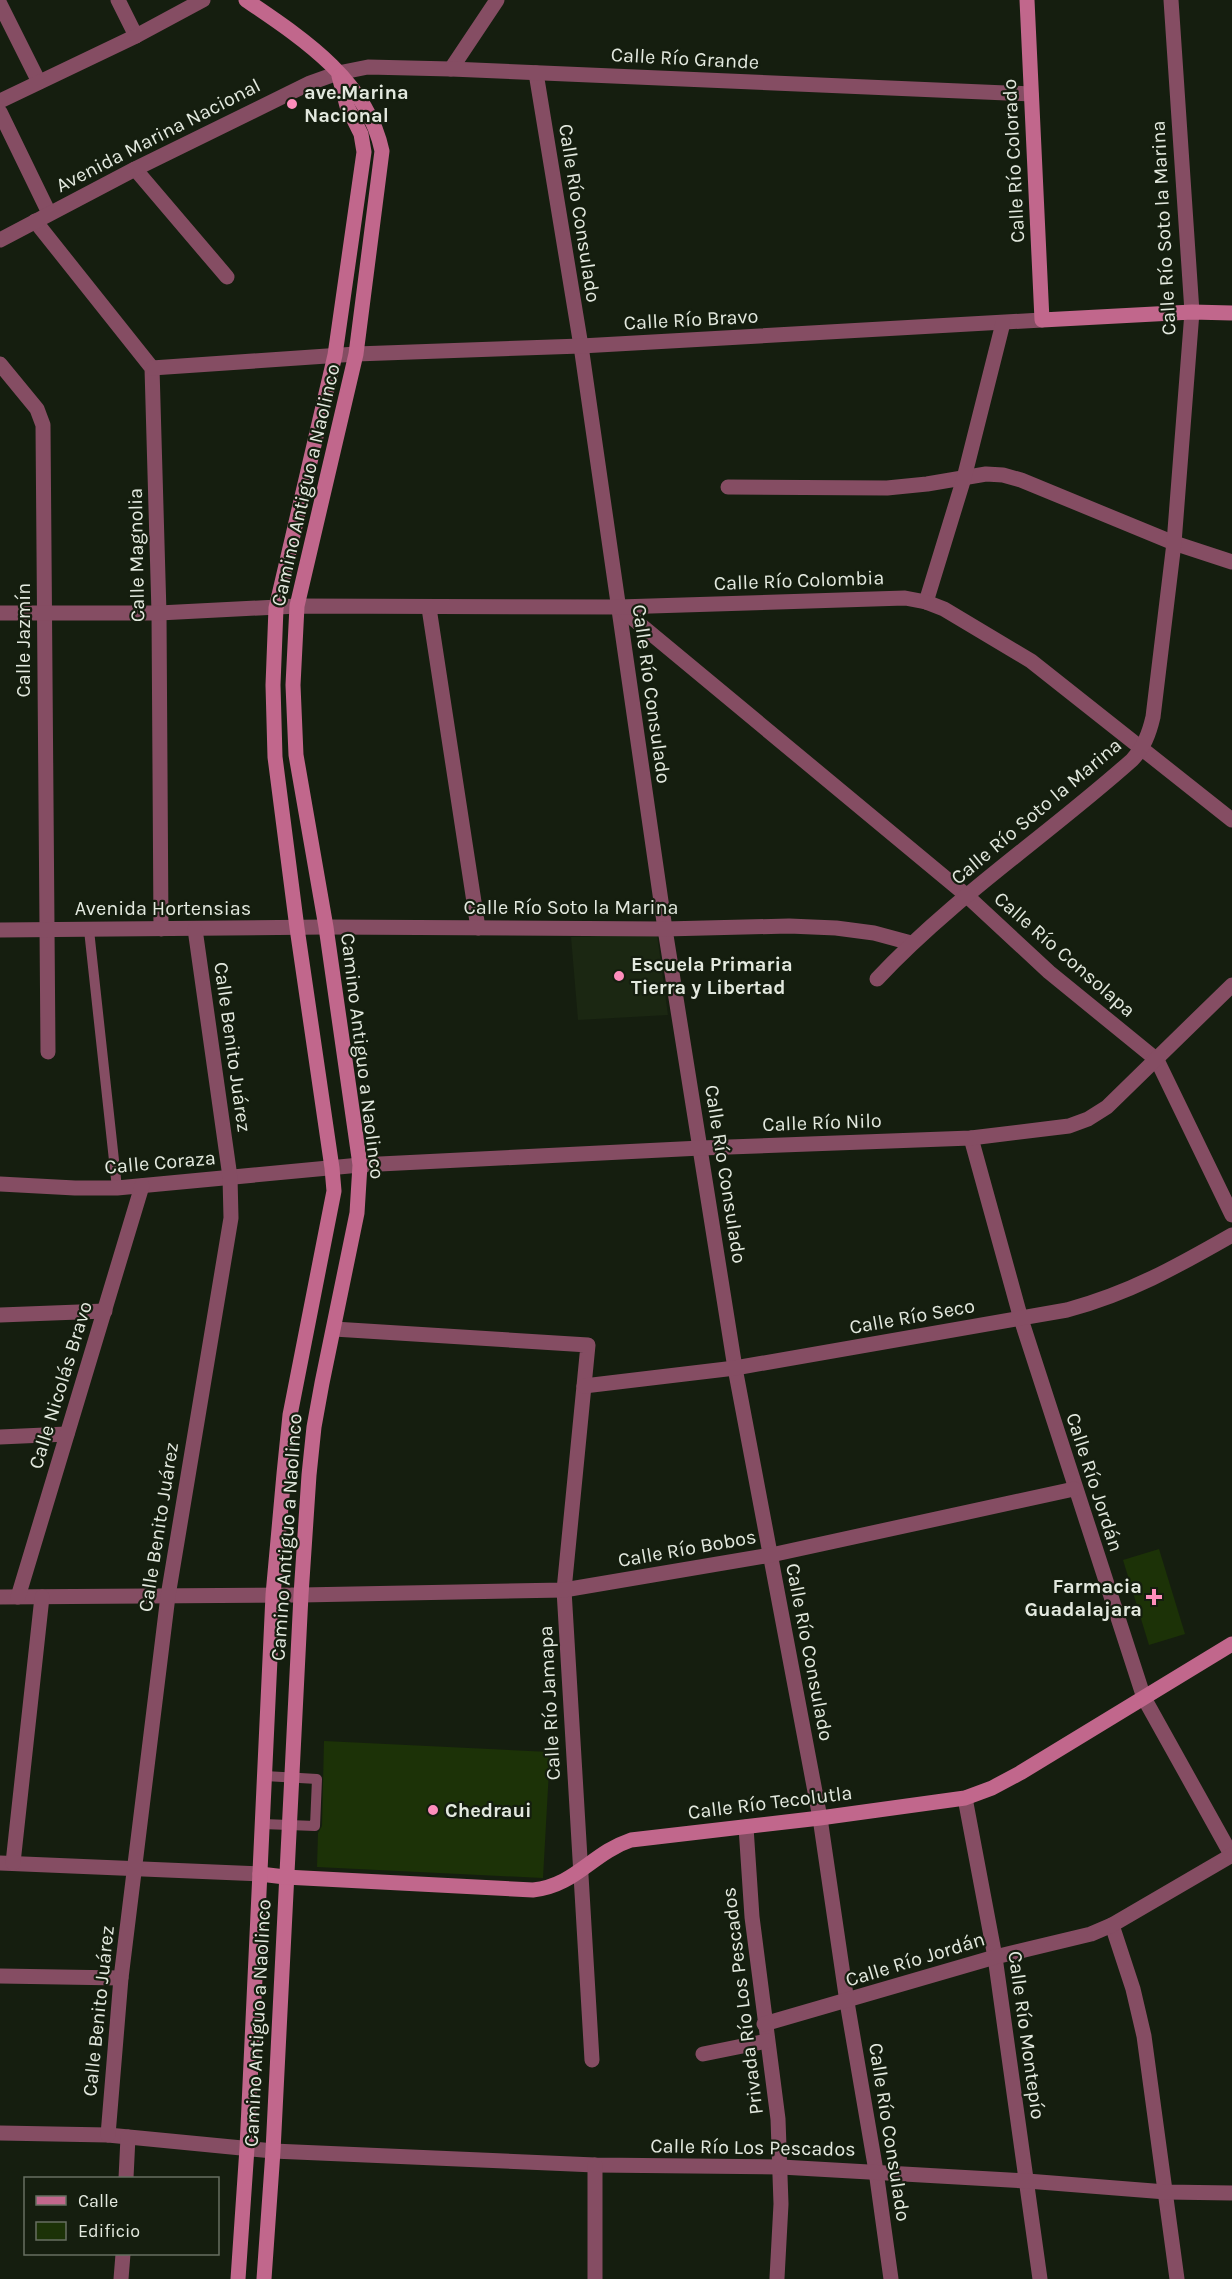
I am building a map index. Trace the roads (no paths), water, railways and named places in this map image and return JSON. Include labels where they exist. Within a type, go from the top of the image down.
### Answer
[{"type":"main road","name":"Camino Antiguo a Naolinco","points":[[246,0],[303,39],[363,100],[378,132],[382,151],[356,354],[297,606],[293,685],[296,755],[326,927],[360,1165],[357,1213],[314,1428],[301,1595],[273,2151],[264,2279]]},
{"type":"main road","name":"Calle Río Colorado","points":[[1027,0],[1042,321]]},
{"type":"main road","name":"Camino Antiguo a Naolinco","points":[[238,2279],[247,2148],[273,1595],[290,1415],[331,1213],[333,1191],[332,1168],[275,757],[273,685],[276,608],[335,355],[364,152],[361,134],[347,106],[338,73]]},
{"type":"main road","name":"Calle Río Bravo","points":[[1042,321],[1192,312],[1232,313]]},
{"type":"main road","name":"Calle Río Tecolutla","points":[[260,1874],[533,1890],[550,1889],[565,1881],[603,1852],[617,1844],[631,1840],[965,1798],[992,1788],[1020,1773],[1232,1644]]},
{"type":"street","points":[[118,0],[136,36]]},
{"type":"street","points":[[0,101],[136,36],[203,0]]},
{"type":"street","points":[[451,69],[497,0]]},
{"type":"street","name":"Calle Río Soto la Marina","points":[[326,927],[665,929],[789,926],[836,928],[874,933],[910,943],[1118,773],[1142,748],[1153,717],[1174,543],[1192,312],[1171,0]]},
{"type":"street","points":[[0,4],[39,82]]},
{"type":"street","name":"Calle Río Grande","points":[[338,73],[368,67],[451,69],[1031,94]]},
{"type":"street","name":"Avenida Marina Nacional","points":[[0,240],[135,169],[310,83],[338,73]]},
{"type":"street","name":"Calle Río Consulado","points":[[536,73],[581,346],[665,929],[735,1368],[820,1818],[891,2279]]},
{"type":"street","points":[[0,112],[50,213]]},
{"type":"street","points":[[135,169],[227,277]]},
{"type":"street","points":[[35,221],[152,368]]},
{"type":"street","name":"Calle Río Bravo","points":[[152,368],[335,355],[581,346],[1042,321]]},
{"type":"street","points":[[926,602],[964,478],[1003,323]]},
{"type":"street","name":"Calle Jazmín","points":[[0,364],[37,409],[43,425],[48,1052]]},
{"type":"street","name":"Calle Magnolia","points":[[152,368],[159,613],[161,929]]},
{"type":"street","points":[[728,487],[887,488],[986,474],[1003,475],[1021,480],[1174,543],[1232,562]]},
{"type":"street","name":"Calle Río Colombia","points":[[0,613],[159,613],[297,606],[619,607],[905,598],[926,602],[964,620],[1031,661],[1232,820]]},
{"type":"street","name":"Calle Río Consolapa","points":[[619,607],[966,895],[1049,972],[1157,1060],[1232,1215]]},
{"type":"street","points":[[429,608],[478,928]]},
{"type":"street","name":"Avenida Hortensias","points":[[0,930],[326,927]]},
{"type":"street","name":"Calle Benito Juárez","points":[[108,2135],[121,1978],[168,1596],[231,1218],[230,1177],[195,929]]},
{"type":"street","points":[[877,979],[910,943]]},
{"type":"street","name":"Calle Río Nilo","points":[[360,1165],[701,1148],[971,1138],[1069,1126],[1088,1119],[1107,1107],[1232,986]]},
{"type":"street","name":"Calle Río Jordán","points":[[764,2024],[847,2002],[995,1957],[1091,1934],[1112,1925],[1232,1855],[1144,1698],[1074,1488],[1021,1318],[971,1138]]},
{"type":"street","name":"Calle Coraza","points":[[0,1184],[117,1188],[360,1165]]},
{"type":"street","name":"Calle Nicolás Bravo","points":[[18,1597],[142,1186]]},
{"type":"street","name":"Calle Río Seco","points":[[584,1386],[735,1368],[1067,1310],[1128,1290],[1232,1235]]},
{"type":"street","points":[[0,1315],[105,1311]]},
{"type":"street","name":"Calle Río Jamapa","points":[[334,1329],[588,1344],[564,1590],[592,2060]]},
{"type":"street","points":[[0,1437],[67,1434]]},
{"type":"street","name":"Calle Río Bobos","points":[[0,1597],[564,1590],[771,1555],[1074,1488]]},
{"type":"street","points":[[42,1597],[6,1863],[260,1874]]},
{"type":"street","name":"Calle Río Montepío","points":[[965,1798],[995,1957],[1040,2279]]},
{"type":"street","name":"Privada Río Los Pescados","points":[[746,1827],[752,1917],[778,2119],[781,2204],[777,2278]]},
{"type":"street","points":[[1112,1925],[1133,1989],[1144,2036],[1176,2279]]},
{"type":"street","points":[[0,1976],[121,1978]]},
{"type":"street","points":[[704,2054],[767,2042]]},
{"type":"street","name":"Calle Río Los Pescados","points":[[0,2133],[108,2135],[273,2151],[595,2165],[780,2167],[876,2171],[1166,2192],[1232,2193]]},
{"type":"street","points":[[126,2177],[128,2137]]},
{"type":"street","points":[[595,2165],[595,2279]]},
{"type":"street","points":[[121,2279],[123,2255]]},
{"type":"lane","points":[[89,930],[117,1188]]},
{"type":"lane","points":[[263,1824],[315,1826],[317,1779],[265,1776]]},
{"type":"place","name":"ave.Marina Nacional","points":[[292,104]]},
{"type":"place","name":"Escuela Primaria Tierra y Libertad","points":[[619,976]]},
{"type":"place","name":"Farmacia Guadalajara","points":[[1154,1597]]},
{"type":"place","name":"Chedraui","points":[[433,1810]]}]
